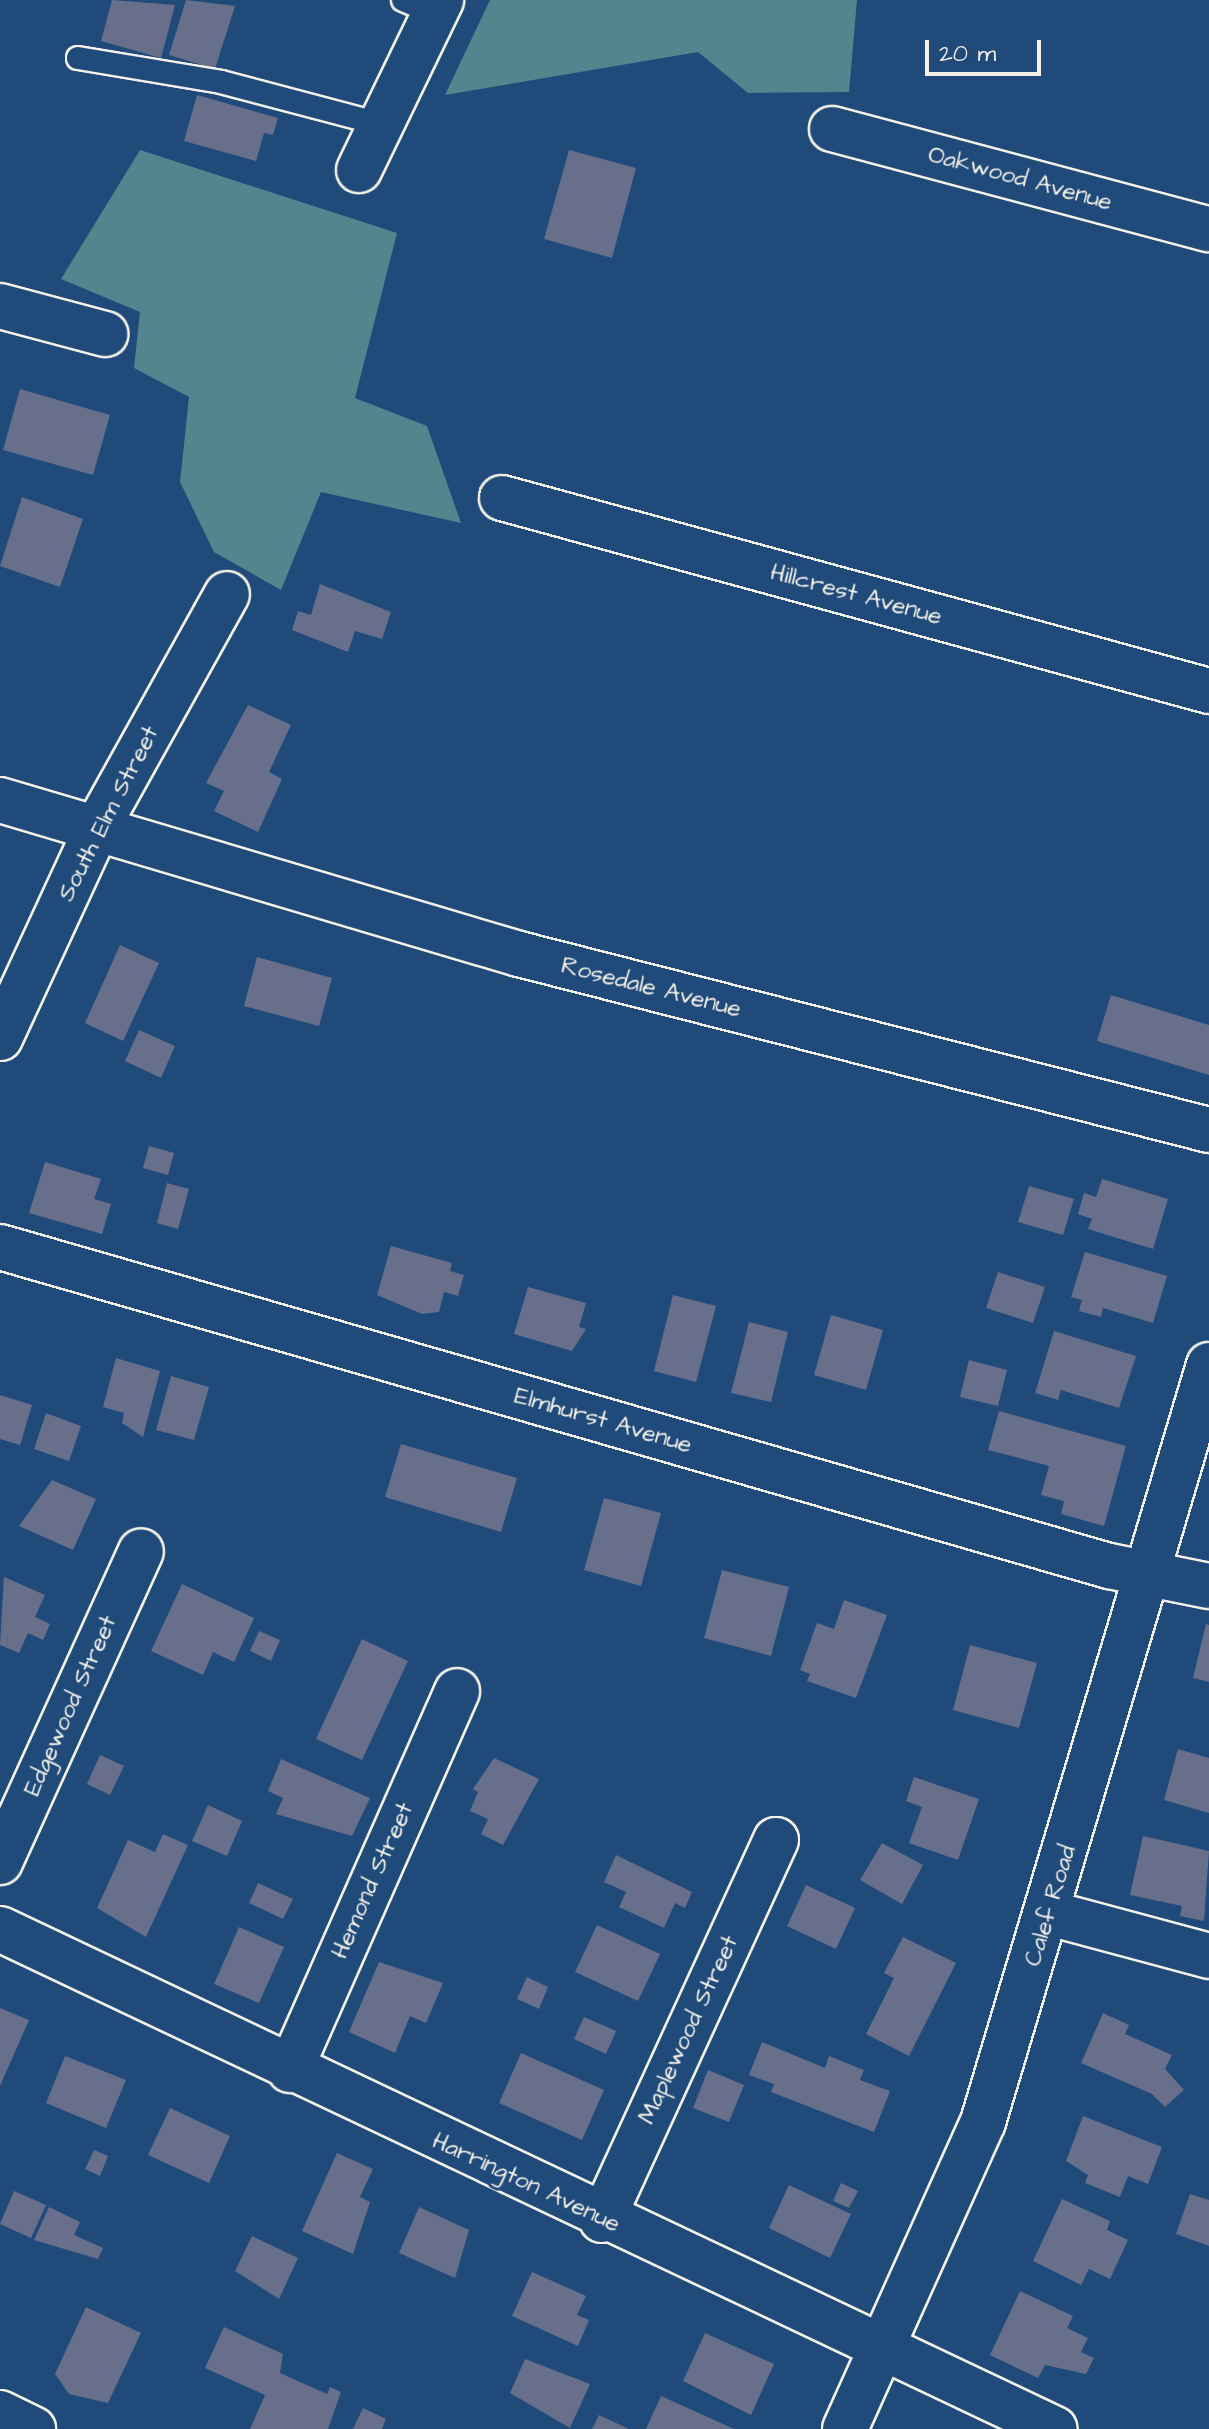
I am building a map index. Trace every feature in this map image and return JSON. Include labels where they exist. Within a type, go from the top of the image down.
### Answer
[{"type":"street","points":[[359,170],[426,4]]},
{"type":"street","name":"Oakwood Avenue","points":[[832,129],[1209,229]]},
{"type":"street","points":[[0,306],[105,334]]},
{"type":"street","name":"Hillcrest Avenue","points":[[502,498],[1209,691]]},
{"type":"street","name":"South Elm Street","points":[[0,1038],[99,824],[227,594]]},
{"type":"street","name":"Rosedale Avenue","points":[[0,800],[99,824],[519,954],[1209,1130]]},
{"type":"street","name":"Elmhurst Avenue","points":[[0,1247],[1146,1576],[1209,1586]]},
{"type":"street","name":"Calef Road","points":[[845,2429],[885,2346],[983,2122],[1049,1913],[1209,1365]]},
{"type":"street","name":"Edgewood Street","points":[[0,1862],[141,1551]]},
{"type":"street","name":"Hemond Street","points":[[290,2070],[457,1691]]},
{"type":"street","name":"Maplewood Street","points":[[602,2220],[776,1840]]},
{"type":"street","points":[[1049,1913],[1209,1956]]},
{"type":"street","name":"Harrington Avenue","points":[[0,1929],[602,2220],[885,2346],[1055,2429]]},
{"type":"street","points":[[0,2413],[33,2429]]},
{"type":"lane","points":[[78,58],[221,82],[380,124]]},
{"type":"green space","points":[[490,0],[857,0],[849,92],[748,93],[698,52],[445,95]]},
{"type":"green space","points":[[140,150],[397,233],[355,398],[427,426],[461,523],[321,492],[281,590],[214,552],[180,482],[189,397],[134,368],[140,312],[61,279]]},
{"type":"building","points":[[112,0],[175,5],[161,58],[101,41]]},
{"type":"building","points":[[186,0],[235,6],[215,69],[169,55]]},
{"type":"building","points":[[197,95],[278,118],[273,135],[264,133],[256,161],[184,141]]},
{"type":"building","points":[[569,150],[636,168],[612,258],[544,239]]},
{"type":"building","points":[[20,389],[110,415],[93,475],[3,450]]},
{"type":"building","points":[[22,497],[83,519],[60,587],[0,566]]},
{"type":"building","points":[[320,584],[391,612],[382,639],[355,631],[348,652],[292,630],[298,611],[311,615]]},
{"type":"building","points":[[248,705],[291,725],[269,772],[282,779],[258,832],[214,811],[224,791],[206,783]]},
{"type":"building","points":[[120,945],[159,963],[123,1041],[85,1023]]},
{"type":"building","points":[[257,957],[332,978],[319,1026],[244,1006]]},
{"type":"building","points":[[1111,995],[1209,1025],[1209,1075],[1097,1041]]},
{"type":"building","points":[[139,1030],[175,1046],[161,1078],[125,1061]]},
{"type":"building","points":[[149,1146],[174,1153],[168,1175],[143,1168]]},
{"type":"building","points":[[45,1162],[101,1179],[94,1199],[111,1204],[102,1234],[29,1213]]},
{"type":"building","points":[[1102,1179],[1168,1199],[1153,1249],[1088,1229],[1092,1219],[1078,1214],[1084,1193],[1096,1197]]},
{"type":"building","points":[[167,1183],[189,1189],[178,1229],[157,1223]]},
{"type":"building","points":[[1029,1186],[1074,1199],[1063,1235],[1018,1222]]},
{"type":"building","points":[[391,1246],[452,1263],[450,1271],[464,1275],[458,1296],[444,1292],[439,1312],[422,1314],[377,1295]]},
{"type":"building","points":[[1085,1252],[1167,1276],[1153,1323],[1103,1308],[1101,1317],[1079,1311],[1082,1300],[1071,1297]]},
{"type":"building","points":[[998,1272],[1045,1287],[1033,1323],[986,1308]]},
{"type":"building","points":[[528,1287],[586,1303],[579,1327],[586,1329],[572,1351],[514,1334]]},
{"type":"building","points":[[673,1295],[716,1306],[696,1382],[654,1371]]},
{"type":"building","points":[[831,1315],[883,1330],[866,1390],[814,1375]]},
{"type":"building","points":[[749,1322],[788,1332],[771,1402],[731,1393]]},
{"type":"building","points":[[1054,1331],[1136,1356],[1119,1408],[1061,1390],[1058,1400],[1035,1393]]},
{"type":"building","points":[[116,1358],[160,1371],[143,1437],[122,1423],[124,1413],[103,1407]]},
{"type":"building","points":[[969,1360],[1007,1370],[998,1406],[960,1397]]},
{"type":"building","points":[[171,1376],[209,1387],[194,1440],[156,1430]]},
{"type":"building","points":[[0,1395],[32,1405],[20,1445],[0,1439]]},
{"type":"building","points":[[999,1411],[1126,1446],[1104,1526],[1061,1514],[1064,1501],[1041,1495],[1049,1466],[988,1450]]},
{"type":"building","points":[[46,1413],[81,1426],[69,1461],[34,1449]]},
{"type":"building","points":[[401,1444],[517,1478],[501,1532],[385,1497]]},
{"type":"building","points":[[52,1480],[96,1499],[73,1550],[19,1526]]},
{"type":"building","points":[[604,1498],[661,1513],[641,1586],[584,1570]]},
{"type":"building","points":[[722,1570],[789,1587],[771,1656],[704,1638]]},
{"type":"building","points":[[4,1577],[45,1595],[35,1617],[50,1624],[43,1640],[28,1633],[19,1653],[0,1645]]},
{"type":"building","points":[[182,1584],[254,1618],[234,1662],[213,1652],[203,1675],[151,1651]]},
{"type":"building","points":[[844,1600],[887,1615],[856,1698],[807,1681],[810,1674],[800,1670],[817,1623],[834,1629]]},
{"type":"building","points":[[1206,1624],[1209,1625],[1209,1682],[1193,1678]]},
{"type":"building","points":[[259,1631],[280,1640],[271,1661],[250,1651]]},
{"type":"building","points":[[362,1639],[408,1661],[362,1760],[316,1739]]},
{"type":"building","points":[[970,1645],[1037,1663],[1019,1728],[953,1710]]},
{"type":"building","points":[[1178,1749],[1209,1758],[1209,1813],[1164,1800]]},
{"type":"building","points":[[100,1755],[124,1766],[110,1795],[87,1784]]},
{"type":"building","points":[[494,1758],[539,1779],[503,1845],[481,1834],[488,1819],[470,1811],[478,1792],[473,1789]]},
{"type":"building","points":[[281,1759],[370,1798],[352,1836],[276,1814],[283,1798],[268,1791]]},
{"type":"building","points":[[914,1777],[979,1799],[958,1860],[909,1843],[922,1807],[906,1801]]},
{"type":"building","points":[[208,1805],[242,1821],[227,1856],[192,1841]]},
{"type":"building","points":[[163,1834],[188,1845],[146,1937],[97,1908],[128,1840],[155,1852]]},
{"type":"building","points":[[1143,1836],[1209,1851],[1204,1921],[1180,1916],[1182,1906],[1130,1895]]},
{"type":"building","points":[[882,1843],[923,1865],[902,1904],[860,1880]]},
{"type":"building","points":[[616,1855],[692,1892],[685,1908],[675,1903],[664,1928],[619,1907],[626,1892],[604,1882]]},
{"type":"building","points":[[258,1883],[293,1899],[283,1919],[249,1903]]},
{"type":"building","points":[[806,1885],[855,1908],[836,1949],[787,1926]]},
{"type":"building","points":[[597,1925],[660,1954],[638,2001],[575,1972]]},
{"type":"building","points":[[239,1927],[284,1947],[259,2003],[214,1984]]},
{"type":"building","points":[[903,1937],[956,1963],[909,2056],[866,2034],[894,1978],[884,1973]]},
{"type":"building","points":[[379,1962],[443,1983],[426,2023],[410,2016],[395,2053],[349,2032]]},
{"type":"building","points":[[527,1977],[548,1987],[539,2009],[517,1999]]},
{"type":"building","points":[[0,2008],[29,2020],[0,2086]]},
{"type":"building","points":[[1103,2013],[1129,2025],[1125,2034],[1172,2055],[1165,2069],[1184,2090],[1165,2107],[1152,2094],[1081,2063]]},
{"type":"building","points":[[584,2017],[616,2031],[606,2054],[574,2039]]},
{"type":"building","points":[[762,2042],[825,2068],[829,2056],[864,2070],[860,2080],[890,2091],[874,2132],[771,2092],[774,2084],[749,2075]]},
{"type":"building","points":[[521,2053],[604,2090],[582,2140],[499,2103]]},
{"type":"building","points":[[65,2056],[126,2080],[106,2128],[46,2103]]},
{"type":"building","points":[[708,2070],[744,2085],[729,2122],[693,2108]]},
{"type":"building","points":[[170,2108],[230,2136],[209,2183],[148,2155]]},
{"type":"building","points":[[1083,2116],[1162,2147],[1148,2184],[1128,2176],[1120,2197],[1085,2183],[1088,2175],[1066,2161]]},
{"type":"building","points":[[94,2150],[108,2156],[100,2176],[85,2169]]},
{"type":"building","points":[[337,2153],[373,2169],[360,2197],[370,2202],[353,2254],[302,2231]]},
{"type":"building","points":[[841,2183],[858,2191],[849,2208],[833,2201]]},
{"type":"building","points":[[789,2185],[851,2214],[830,2258],[769,2228]]},
{"type":"building","points":[[14,2191],[46,2205],[31,2238],[0,2224]]},
{"type":"building","points":[[1190,2194],[1209,2200],[1209,2246],[1176,2234]]},
{"type":"building","points":[[1062,2199],[1110,2221],[1107,2230],[1128,2240],[1110,2279],[1089,2269],[1081,2285],[1033,2261]]},
{"type":"building","points":[[49,2207],[80,2222],[74,2235],[103,2248],[98,2259],[34,2240]]},
{"type":"building","points":[[419,2207],[469,2230],[455,2278],[399,2253]]},
{"type":"building","points":[[252,2236],[298,2258],[279,2299],[235,2271]]},
{"type":"building","points":[[532,2272],[586,2296],[577,2315],[589,2320],[578,2346],[512,2316]]},
{"type":"building","points":[[1020,2291],[1073,2316],[1067,2328],[1088,2338],[1081,2352],[1094,2358],[1086,2374],[1045,2365],[1038,2378],[990,2355]]},
{"type":"building","points":[[86,2307],[141,2333],[108,2403],[69,2394],[55,2374]]},
{"type":"building","points":[[224,2327],[283,2354],[280,2373],[327,2394],[330,2387],[341,2392],[328,2429],[250,2429],[265,2395],[205,2368]]},
{"type":"building","points":[[705,2333],[774,2364],[751,2415],[683,2381]]},
{"type":"building","points":[[525,2359],[590,2384],[570,2428],[510,2393]]},
{"type":"building","points":[[661,2396],[734,2429],[646,2429]]},
{"type":"building","points":[[363,2408],[386,2419],[382,2429],[353,2429]]},
{"type":"building","points":[[599,2415],[629,2429],[592,2429]]}]
